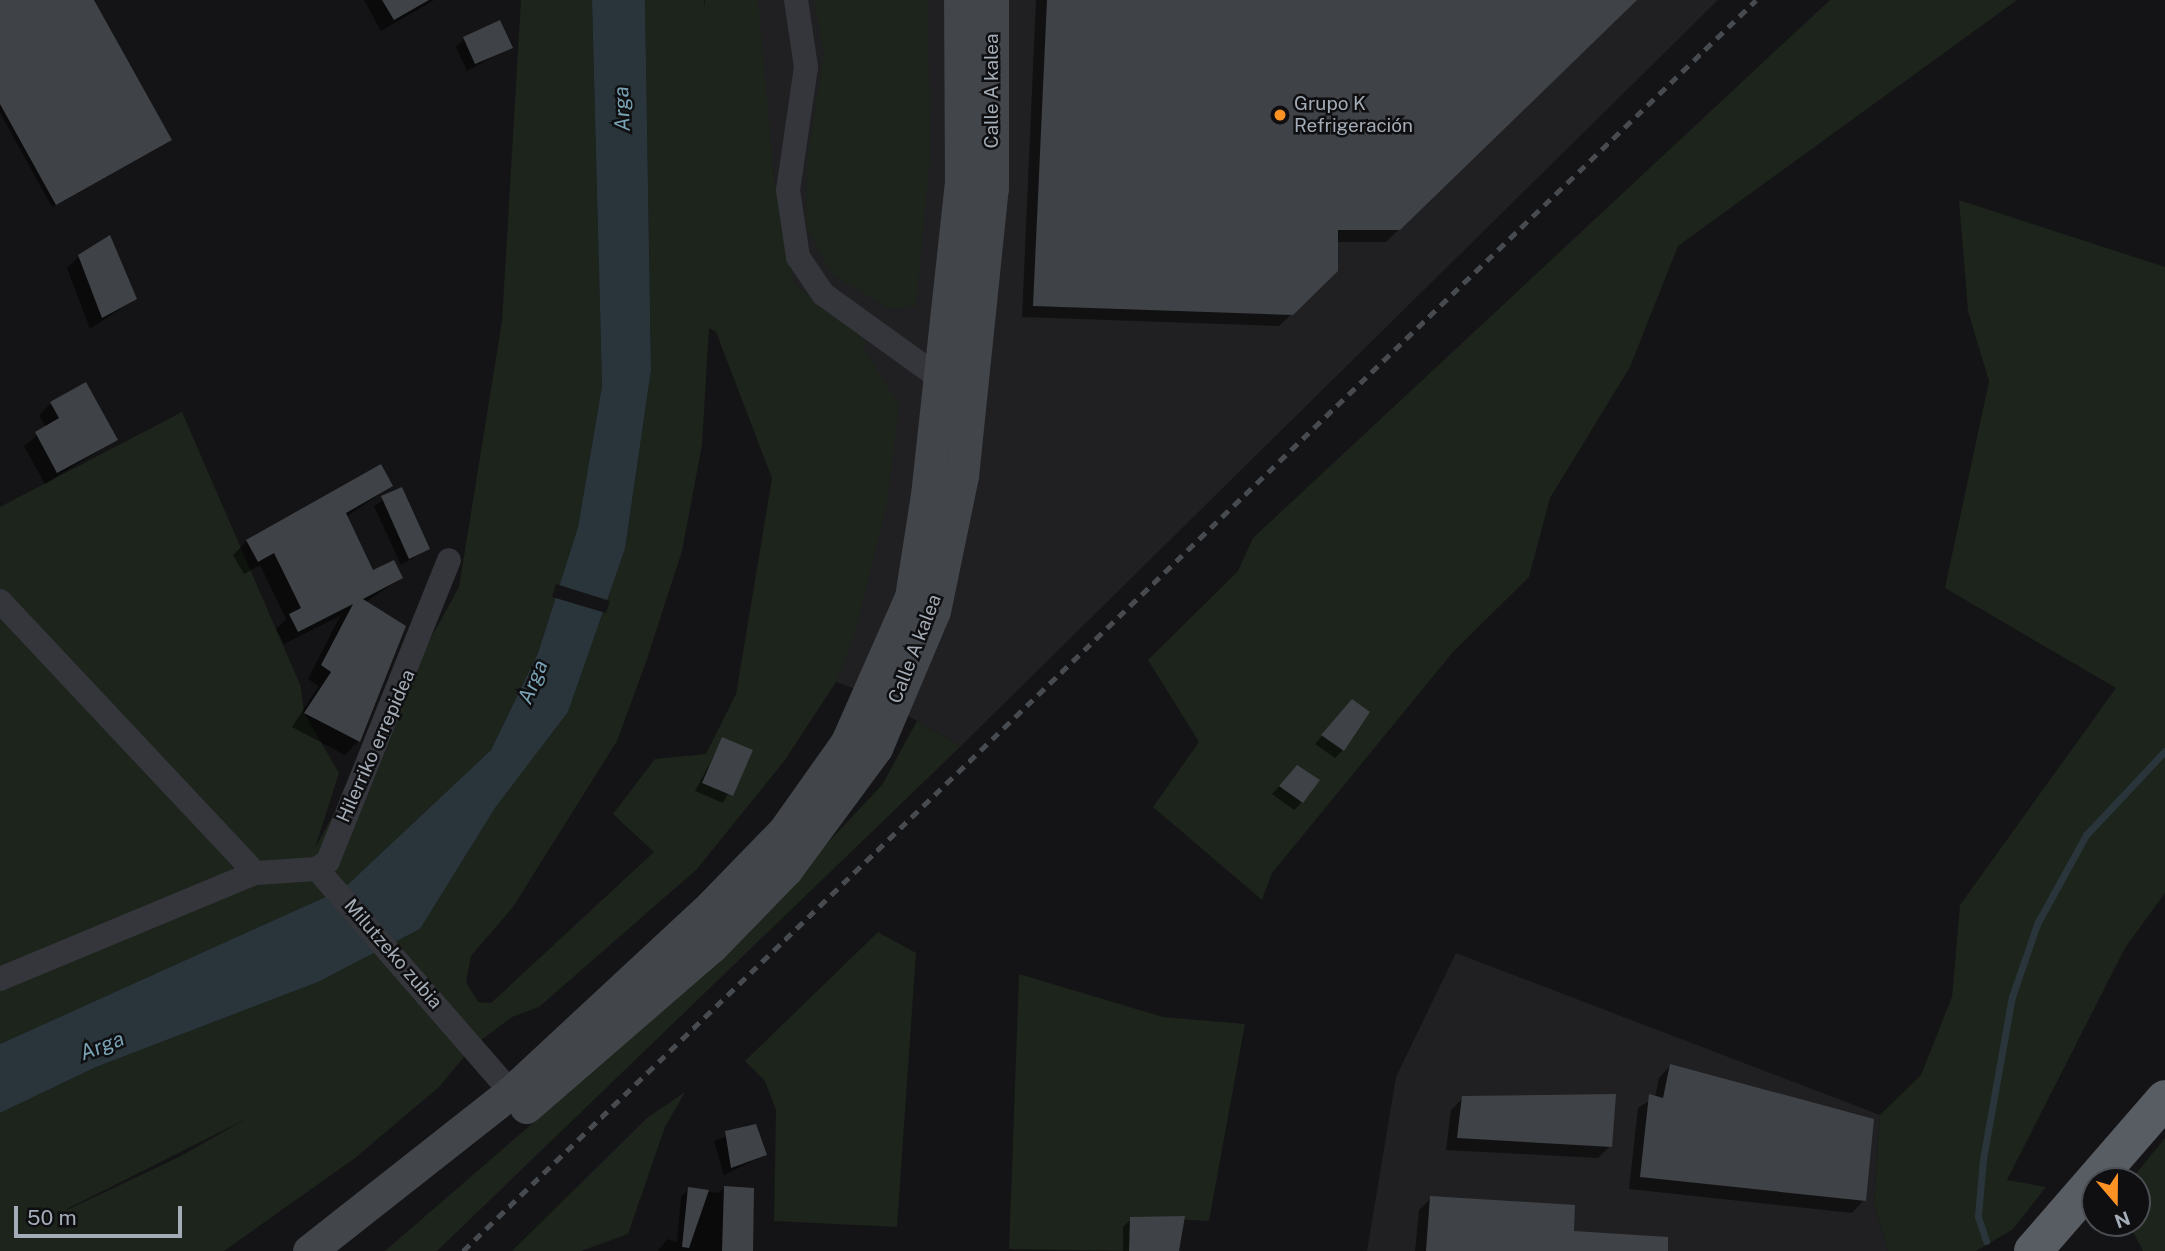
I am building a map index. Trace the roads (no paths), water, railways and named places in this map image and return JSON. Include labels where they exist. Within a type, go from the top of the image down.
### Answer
[{"type":"highway","points":[[2033,1251],[2165,1099]]},
{"type":"main road","name":"Calle A kalea","points":[[516,1101],[784,831],[847,742],[911,597],[961,180],[960,0]]},
{"type":"main road","name":"Calle A kalea","points":[[516,1101],[720,938],[786,870],[876,748],[934,611],[961,476],[992,188],[992,0]]},
{"type":"main road","points":[[309,1251],[516,1101]]},
{"type":"main road","points":[[348,1251],[516,1101]]},
{"type":"street","points":[[796,0],[806,67],[788,190],[798,257],[823,294],[938,377]]},
{"type":"street","name":"Hilerriko errepidea","points":[[324,877],[328,861],[449,560]]},
{"type":"street","points":[[0,601],[255,873]]},
{"type":"street","points":[[0,979],[255,873],[324,877]]},
{"type":"street","name":"Milutzeko zubia","points":[[324,877],[454,1024],[516,1101]]},
{"type":"water","name":"Arga","points":[[592,0],[645,0],[651,370],[625,549],[568,712],[495,808],[420,929],[318,982],[96,1067],[0,1113],[0,1044],[343,889],[491,750],[538,653],[578,527],[602,386]]},
{"type":"waterway","points":[[1986,1241],[1978,1216],[1983,1159],[2012,997],[2037,924],[2086,835],[2165,751]]},
{"type":"railway","points":[[463,1251],[1756,0]]},
{"type":"place","name":"Grupo K Refrigeración","points":[[1280,115]]}]
